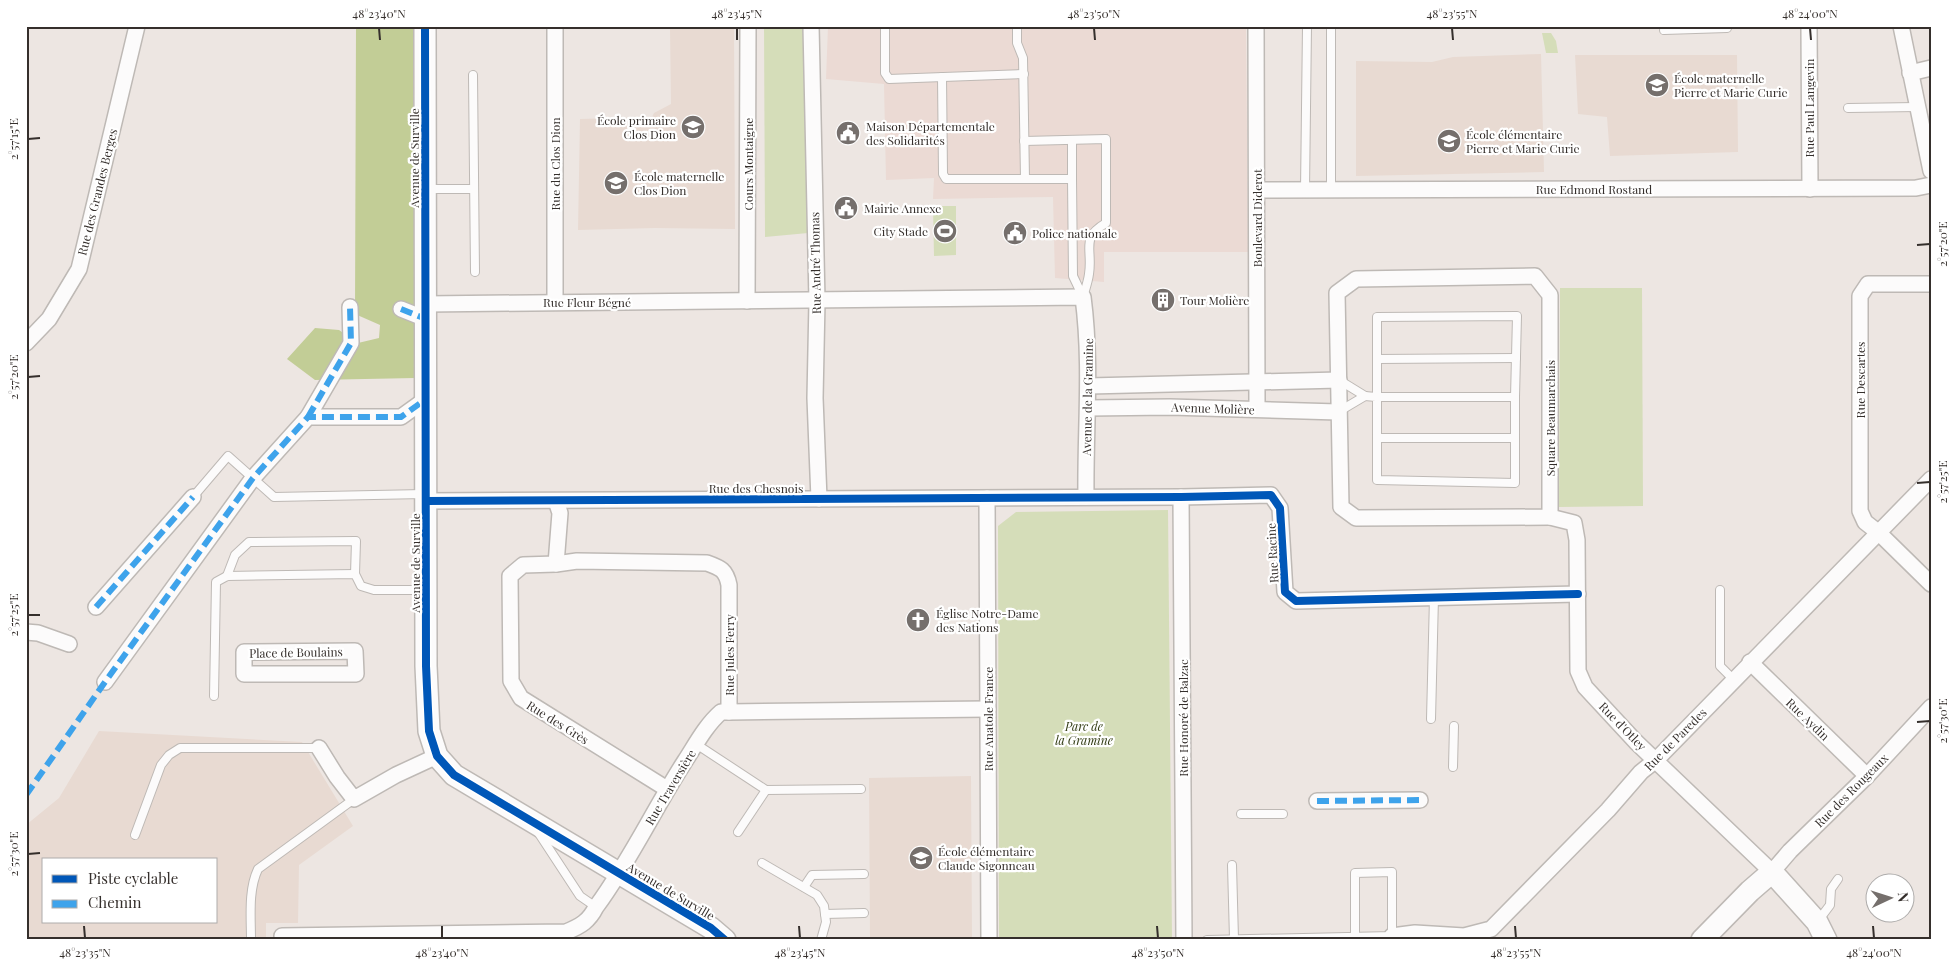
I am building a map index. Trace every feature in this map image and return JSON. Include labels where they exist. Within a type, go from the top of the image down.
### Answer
[{"type":"street","name":"Rue des Grandes Berges","points":[[26,343],[49,319],[78,269],[137,26]]},
{"type":"street","name":"Avenue de Surville","points":[[425,26],[426,666],[429,731],[437,756],[454,775],[711,928],[725,940]]},
{"type":"street","name":"Rue du Clos Dion","points":[[555,26],[555,302]]},
{"type":"street","name":"Cours Montaigne","points":[[747,301],[748,26]]},
{"type":"street","name":"Rue André Thomas","points":[[811,26],[817,301],[815,398],[819,499]]},
{"type":"street","name":"Boulevard Diderot","points":[[1256,26],[1257,410]]},
{"type":"street","name":"Rue Paul Langevin","points":[[1809,26],[1810,189]]},
{"type":"street","points":[[1901,26],[1931,171]]},
{"type":"street","points":[[1910,73],[1931,68]]},
{"type":"street","name":"Rue Edmond Rostand","points":[[1257,190],[1810,189],[1916,188],[1931,185]]},
{"type":"street","name":"Square Beaumarchais","points":[[1535,276],[1550,295],[1550,517],[1356,518],[1342,507],[1338,380],[1336,293],[1356,279],[1535,276]]},
{"type":"street","name":"Rue Descartes","points":[[1879,533],[1865,522],[1860,511],[1860,296],[1868,284],[1931,284]]},
{"type":"street","name":"Rue Fleur Bégné","points":[[426,312],[555,302],[1082,297]]},
{"type":"street","name":"Avenue de la Gramine","points":[[1082,297],[1088,333],[1089,386],[1086,497]]},
{"type":"street","points":[[105,682],[253,478],[308,417],[351,343],[350,307]]},
{"type":"street","points":[[401,309],[426,312]]},
{"type":"street","name":"Avenue Molière","points":[[1089,386],[1338,380]]},
{"type":"street","points":[[308,417],[401,417],[426,399]]},
{"type":"street","name":"Avenue Molière","points":[[1088,408],[1170,406],[1338,412]]},
{"type":"street","name":"Rue de Paredes","points":[[1392,936],[1415,934],[1464,936],[1491,929],[1608,810],[1641,772],[1656,760],[1931,478]]},
{"type":"street","name":"Rue Racine","points":[[1086,497],[1271,495],[1280,508],[1285,592],[1296,601],[1578,594]]},
{"type":"street","points":[[96,607],[193,497]]},
{"type":"street","name":"Rue des Chesnois","points":[[426,497],[556,501],[1086,497]]},
{"type":"street","name":"Rue Honoré de Balzac","points":[[1181,497],[1184,940]]},
{"type":"street","name":"Rue Anatole France","points":[[987,498],[989,940]]},
{"type":"street","points":[[556,501],[560,513],[556,564]]},
{"type":"street","name":"Rue d'Otley","points":[[1550,517],[1574,523],[1577,540],[1578,671],[1585,687],[1636,742],[1772,872]]},
{"type":"street","points":[[1879,533],[1931,584]]},
{"type":"street","name":"Rue Jules Ferry","points":[[556,564],[577,561],[707,563],[720,568],[726,575],[728,585],[729,712],[988,709]]},
{"type":"street","name":"Rue des Grès","points":[[556,564],[523,565],[510,576],[511,681],[521,698],[667,789]]},
{"type":"street","points":[[26,632],[38,633],[69,644]]},
{"type":"street","name":"Place de Boulains","points":[[244,652],[356,652],[356,674],[244,674],[244,652]]},
{"type":"street","name":"Rue Aydin","points":[[1750,662],[1867,776]]},
{"type":"street","name":"Rue des Rougeaux","points":[[1772,872],[1790,851],[1867,776],[1931,707]]},
{"type":"street","name":"Rue Traversière","points":[[282,938],[566,932],[581,926],[591,918],[667,789],[696,744],[716,717],[722,712],[729,712]]},
{"type":"street","points":[[319,748],[337,777],[354,799],[396,775],[437,756]]},
{"type":"street","points":[[1317,801],[1420,800]]},
{"type":"street","points":[[1702,940],[1750,891],[1772,872],[1821,931]]},
{"type":"lane","points":[[885,26],[885,74],[890,79],[1024,74]]},
{"type":"lane","points":[[1017,26],[1017,44],[1023,58],[1024,74],[1025,180]]},
{"type":"lane","points":[[1305,190],[1307,26]]},
{"type":"lane","points":[[1331,26],[1331,190]]},
{"type":"lane","points":[[1664,30],[1727,28],[1727,26]]},
{"type":"lane","points":[[473,75],[475,272]]},
{"type":"lane","points":[[942,77],[943,174],[946,179],[1072,179]]},
{"type":"lane","points":[[1848,108],[1917,107]]},
{"type":"lane","points":[[1072,140],[1072,276],[1082,297]]},
{"type":"lane","points":[[1024,141],[1106,140],[1106,222],[1094,230],[1090,238],[1089,274],[1082,297]]},
{"type":"lane","points":[[425,189],[474,189]]},
{"type":"lane","points":[[1517,316],[1516,358],[1515,483],[1377,480],[1377,317],[1517,316]]},
{"type":"lane","points":[[1376,359],[1516,358]]},
{"type":"lane","points":[[1338,380],[1365,396],[1515,397]]},
{"type":"lane","points":[[1338,412],[1365,396]]},
{"type":"lane","points":[[1377,438],[1515,438]]},
{"type":"lane","points":[[193,497],[228,456],[274,497],[426,497]]},
{"type":"lane","points":[[227,576],[235,555],[249,542],[356,541],[355,574],[361,586],[374,590],[426,590]]},
{"type":"lane","points":[[214,696],[216,582],[227,576],[355,574]]},
{"type":"lane","points":[[1720,590],[1720,666],[1733,679]]},
{"type":"lane","points":[[1431,719],[1434,597]]},
{"type":"lane","points":[[1453,767],[1454,726]]},
{"type":"lane","points":[[696,744],[766,790],[861,789]]},
{"type":"lane","points":[[135,835],[161,765],[169,755],[180,748],[319,748]]},
{"type":"lane","points":[[738,832],[766,790]]},
{"type":"lane","points":[[251,940],[253,879],[258,869],[354,799]]},
{"type":"lane","points":[[1241,814],[1283,814]]},
{"type":"lane","points":[[531,820],[580,896],[596,907]]},
{"type":"lane","points":[[762,863],[818,895],[824,906],[826,922],[821,940]]},
{"type":"lane","points":[[1232,865],[1234,939]]},
{"type":"lane","points":[[1207,940],[1234,939],[1354,937],[1392,936],[1392,872],[1356,873],[1354,937]]},
{"type":"lane","points":[[804,887],[812,875],[864,874]]},
{"type":"lane","points":[[1821,931],[1830,905],[1832,889],[1838,879]]},
{"type":"lane","points":[[825,914],[864,914]]},
{"type":"shaded area","name":"École primaire Clos Dion","points":[[734,26],[735,229],[655,228],[578,230],[580,119],[652,117],[654,113],[671,104],[670,28]]},
{"type":"shaded area","points":[[828,26],[1246,26],[1248,252],[1104,252],[1104,282],[1055,278],[1053,197],[933,199],[934,178],[886,180],[884,84],[826,79]]},
{"type":"shaded area","name":"École élémentaire Pierre et Marie Curie","points":[[1541,54],[1544,172],[1356,176],[1356,61],[1432,62],[1453,57]]},
{"type":"shaded area","name":"École maternelle Pierre et Marie Curie","points":[[1575,55],[1737,55],[1738,152],[1610,156],[1607,117],[1578,114]]},
{"type":"shaded area","points":[[99,731],[302,742],[353,826],[299,865],[298,923],[266,923],[266,940],[26,940],[26,825],[59,798]]},
{"type":"shaded area","name":"École élémentaire Claude Sigonneau","points":[[971,776],[972,938],[870,939],[869,778]]},
{"type":"green space","points":[[356,26],[413,26],[415,378],[315,380],[287,359],[315,328],[339,330],[358,343],[379,338],[380,325],[355,314]]},
{"type":"green space","points":[[764,26],[804,26],[808,233],[765,237]]},
{"type":"green space","points":[[1542,33],[1551,33],[1556,41],[1558,53],[1546,53]]},
{"type":"green space","name":"City Stade","points":[[933,206],[956,206],[956,255],[934,256]]},
{"type":"green space","points":[[1560,288],[1642,288],[1643,506],[1559,507]]},
{"type":"green space","name":"Parc de la Gramine","points":[[1168,510],[1172,940],[999,940],[998,526],[1016,512]]},
{"type":"marked path","points":[[308,417],[351,343],[350,307]]},
{"type":"marked path","points":[[401,309],[426,319]]},
{"type":"marked path","points":[[26,795],[105,682],[253,478],[308,417],[401,417],[426,399]]},
{"type":"marked path","points":[[96,607],[193,497]]},
{"type":"marked path","points":[[1317,801],[1420,800]]},
{"type":"cycle path","points":[[425,26],[426,666],[429,731],[437,756],[454,775],[711,928],[725,940]]},
{"type":"cycle path","points":[[426,501],[1271,495],[1280,508],[1285,592],[1296,601],[1578,594]]},
{"type":"place","name":"École maternelle Pierre et Marie Curie","points":[[1657,85]]},
{"type":"place","name":"École primaire Clos Dion","points":[[693,127]]},
{"type":"place","name":"Maison Départementale des Solidarités","points":[[848,133]]},
{"type":"place","name":"École élémentaire Pierre et Marie Curie","points":[[1449,141]]},
{"type":"place","name":"École maternelle Clos Dion","points":[[616,183]]},
{"type":"place","name":"Mairie Annexe","points":[[846,208]]},
{"type":"place","name":"City Stade","points":[[945,231]]},
{"type":"place","name":"Police nationale","points":[[1015,233]]},
{"type":"place","name":"Tour Molière","points":[[1163,300]]},
{"type":"place","name":"Église Notre-Dame des Nations","points":[[918,620]]},
{"type":"place","name":"École élémentaire Claude Sigonneau","points":[[921,858]]}]
